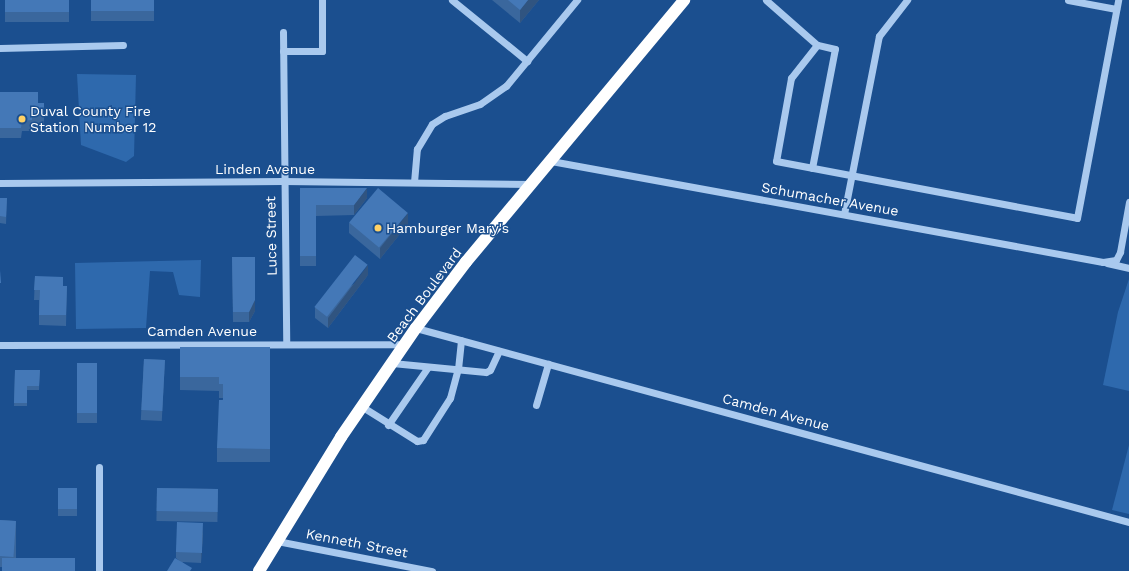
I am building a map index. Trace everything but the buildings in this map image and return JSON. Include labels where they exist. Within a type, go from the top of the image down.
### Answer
[{"type":"highway","name":"Beach Boulevard","points":[[259,571],[361,406],[404,344],[531,184],[684,0]]},
{"type":"street","points":[[283,51],[322,51],[322,0]]},
{"type":"street","points":[[452,0],[527,61]]},
{"type":"street","points":[[414,182],[417,149],[432,124],[445,116],[480,104],[495,96],[506,86],[577,0]]},
{"type":"street","points":[[766,0],[817,45],[835,49],[812,168]]},
{"type":"street","points":[[844,214],[879,36],[907,0]]},
{"type":"street","points":[[1068,0],[1116,9]]},
{"type":"street","points":[[817,45],[791,78],[776,161],[1077,218],[1118,0]]},
{"type":"street","name":"Luce Street","points":[[283,32],[283,181],[286,343]]},
{"type":"street","points":[[0,48],[123,45]]},
{"type":"street","name":"Schumacher Avenue","points":[[551,161],[844,214],[1129,268]]},
{"type":"street","name":"Linden Avenue","points":[[0,183],[283,181],[531,184]]},
{"type":"street","name":"Schumacher Avenue","points":[[1103,262],[1116,260],[1120,252],[1129,202]]},
{"type":"street","name":"Camden Avenue","points":[[416,328],[1129,522]]},
{"type":"street","points":[[361,406],[388,425],[417,441],[424,440],[450,398],[458,369],[461,340]]},
{"type":"street","name":"Camden Avenue","points":[[0,345],[286,343],[404,344]]},
{"type":"street","points":[[392,363],[486,372],[499,351]]},
{"type":"street","points":[[536,404],[548,364]]},
{"type":"street","points":[[388,425],[428,367]]},
{"type":"street","points":[[99,468],[99,571]]},
{"type":"street","name":"Kenneth Street","points":[[277,541],[432,571]]},
{"type":"shaded area","points":[[77,74],[136,75],[134,156],[126,162],[81,145]]},
{"type":"shaded area","points":[[201,260],[200,297],[179,295],[173,272],[150,271],[146,328],[76,329],[75,263]]},
{"type":"shaded area","points":[[1129,279],[1129,391],[1103,385],[1118,312]]},
{"type":"shaded area","points":[[1129,445],[1129,514],[1112,510]]},
{"type":"place","name":"Duval County Fire Station Number 12","points":[[22,119]]},
{"type":"place","name":"Hamburger Mary's","points":[[378,228]]}]
